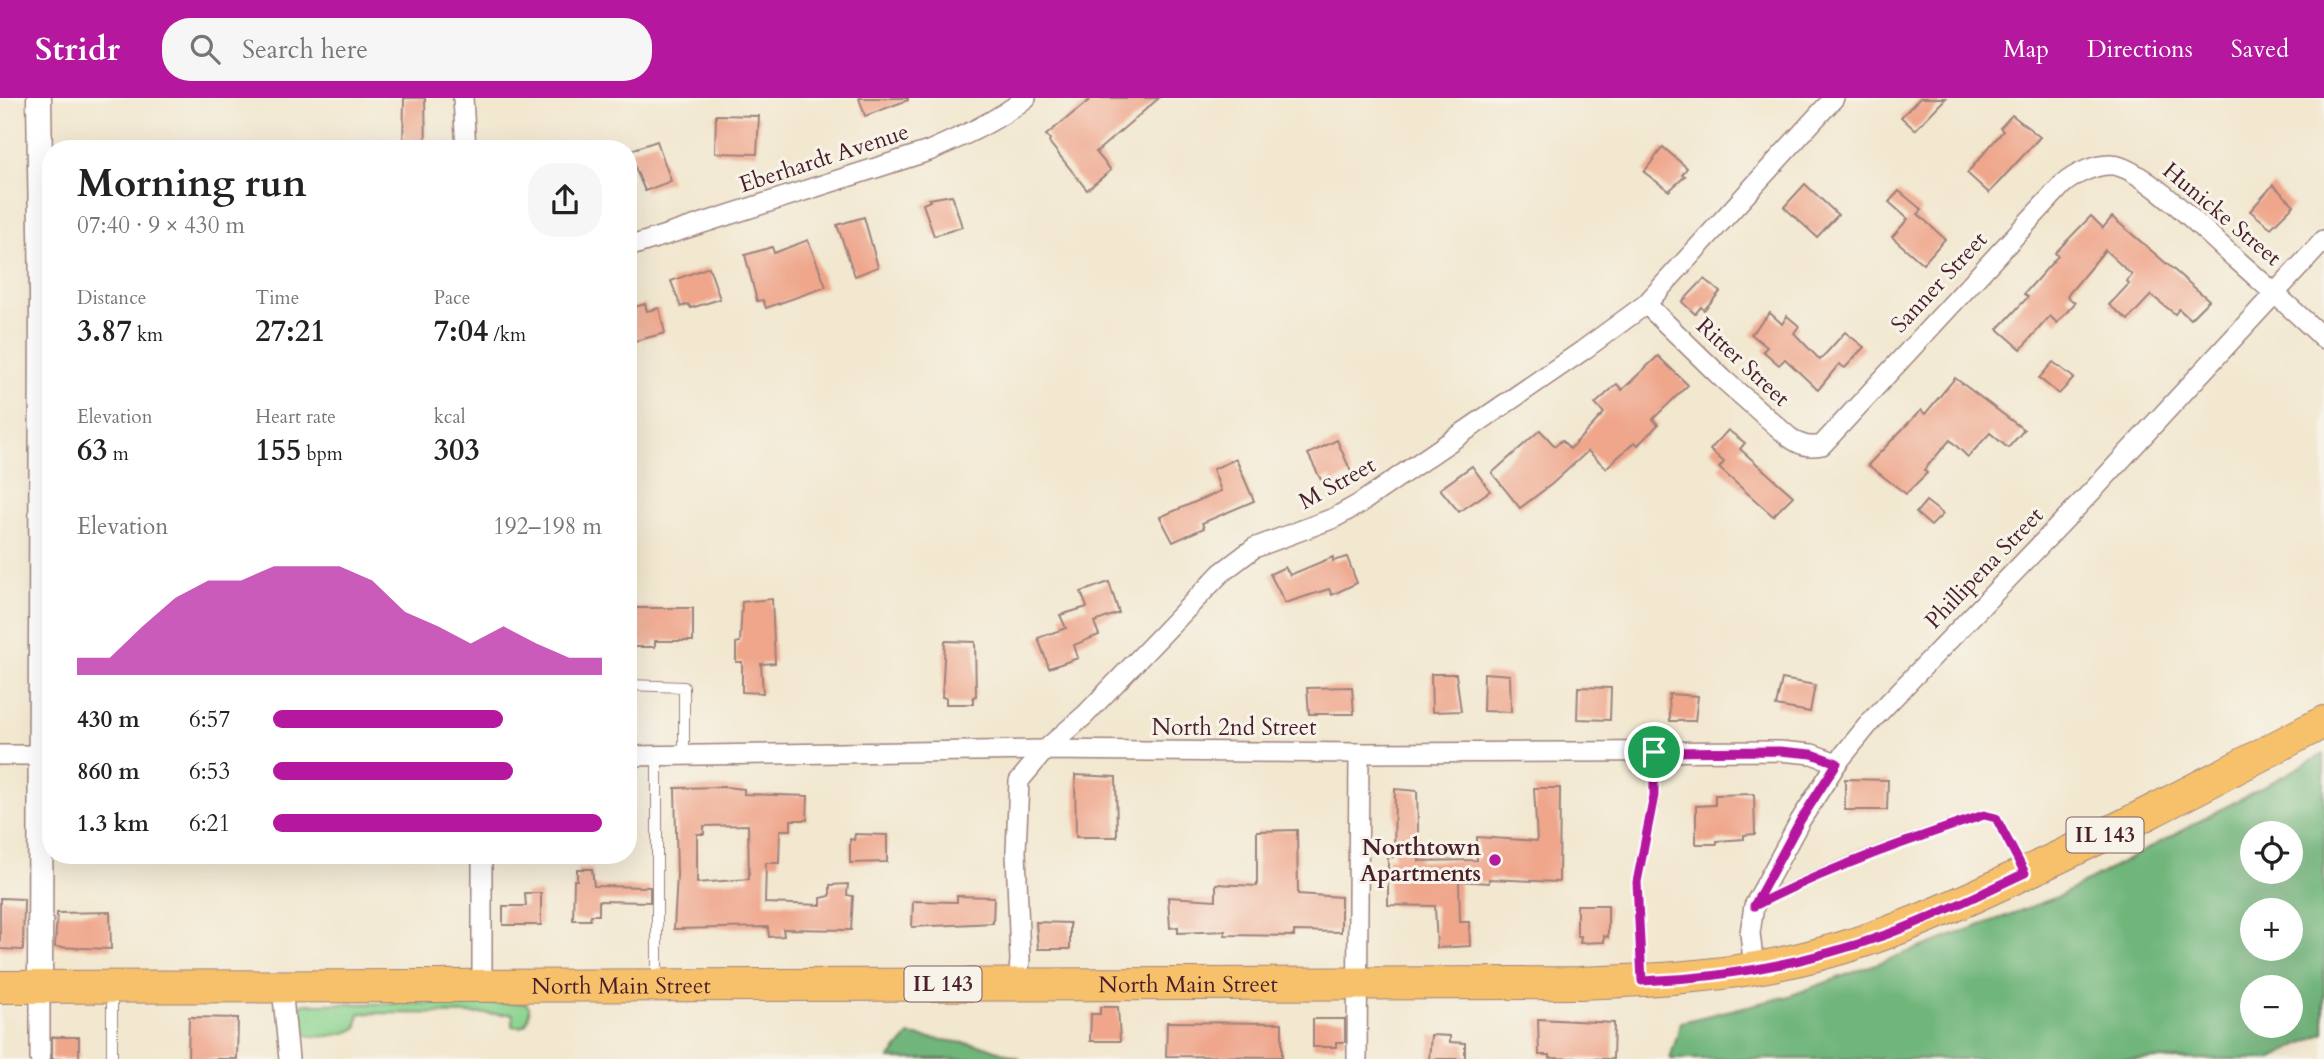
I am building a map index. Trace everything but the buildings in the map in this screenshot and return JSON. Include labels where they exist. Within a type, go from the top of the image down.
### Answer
[{"type":"main road","name":"North Main Street","points":[[0,987],[1356,984],[1674,979],[1754,969],[1818,955],[1889,934],[2087,844],[2324,722]]},
{"type":"street","points":[[40,98],[42,297]]},
{"type":"street","points":[[463,98],[465,140]]},
{"type":"street","name":"Eberhardt Avenue","points":[[637,244],[929,150],[967,134],[1004,105],[1026,98]]},
{"type":"street","name":"M Street","points":[[1018,984],[1020,960],[1016,851],[1019,781],[1045,750],[1085,715],[1221,573],[1240,557],[1254,548],[1334,518],[1359,504],[1646,304],[1835,98]]},
{"type":"street","name":"Hunicke Street","points":[[2112,165],[2139,177],[2158,191],[2276,292],[2324,339]]},
{"type":"street","name":"Sanner Street","points":[[1811,447],[1822,445],[2062,185],[2073,176],[2112,165]]},
{"type":"street","name":"Phillipena Street","points":[[1754,969],[1750,933],[1754,906],[1800,821],[1837,763],[1872,720],[2079,504],[2324,240]]},
{"type":"street","name":"Ritter Street","points":[[1646,304],[1723,379],[1789,437],[1799,444],[1811,447]]},
{"type":"street","name":"North 2nd Street","points":[[637,756],[1045,750],[1359,753],[1779,751],[1812,754],[1837,763]]},
{"type":"street","points":[[1357,1059],[1359,753]]},
{"type":"street","points":[[0,755],[42,755]]},
{"type":"street","points":[[40,1059],[43,864]]},
{"type":"street","points":[[482,864],[482,987]]},
{"type":"street","points":[[282,987],[285,1054]]},
{"type":"lane","points":[[637,685],[684,687],[684,756]]},
{"type":"lane","points":[[1642,981],[1637,882],[1654,796],[1654,752]]},
{"type":"lane","points":[[657,755],[657,986]]},
{"type":"lane","points":[[1754,906],[1809,878],[1984,815],[1996,818],[2025,873]]},
{"type":"lane","points":[[112,1059],[113,987]]},
{"type":"green space","points":[[2324,754],[2324,1033],[2270,1059],[1670,1059],[1681,1022],[1789,996],[2060,896]]},
{"type":"green space","points":[[526,1003],[529,1007],[528,1020],[519,1027],[512,1026],[513,1014],[359,1013],[357,1027],[353,1030],[313,1036],[303,1032],[300,1022],[302,1004]]},
{"type":"green space","points":[[909,1035],[985,1046],[1020,1059],[889,1059]]},
{"type":"place","name":"Northtown Apartments","points":[[1495,860]]},
{"type":"route","points":[[1779,751],[1812,754],[1837,763],[1800,821],[1754,906],[1809,878],[1984,815],[1996,818],[2025,873],[1889,934],[1818,955],[1754,969],[1642,981],[1637,882],[1654,796],[1654,752],[1779,751]]}]
